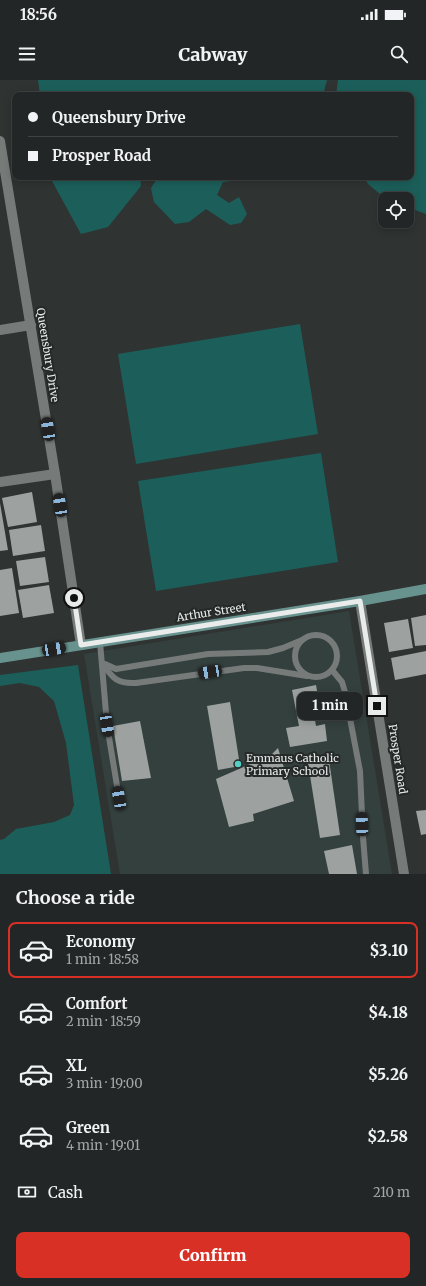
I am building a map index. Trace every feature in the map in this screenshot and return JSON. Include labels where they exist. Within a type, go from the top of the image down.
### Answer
[{"type":"street","name":"Queensbury Drive","points":[[0,141],[3,183],[31,325],[81,645]]},
{"type":"street","points":[[0,330],[31,325]]},
{"type":"street","points":[[0,482],[55,474]]},
{"type":"street","name":"Arthur Street","points":[[0,658],[360,601],[426,588]]},
{"type":"street","name":"Prosper Road","points":[[360,601],[404,874]]},
{"type":"lane","points":[[315,635],[322,636],[334,644],[338,657],[336,664],[327,675],[313,678],[257,668],[244,668],[125,684],[113,678],[102,663],[116,669],[208,654],[268,652],[283,648],[308,636],[315,635]]},
{"type":"lane","points":[[302,640],[295,652],[295,659],[297,666],[307,676]]},
{"type":"lane","points":[[100,642],[107,725],[119,798]]},
{"type":"lane","points":[[332,670],[342,682],[345,692],[360,771],[366,874]]},
{"type":"shaded area","points":[[38,80],[327,80],[324,92],[40,92]]},
{"type":"shaded area","points":[[338,80],[426,80],[426,214],[414,210],[414,192],[378,192],[368,184],[366,180],[414,180],[414,92],[336,92]]},
{"type":"shaded area","points":[[140,180],[141,186],[108,227],[81,234],[52,181]]},
{"type":"shaded area","points":[[156,180],[240,180],[223,182],[217,195],[229,203],[239,197],[247,214],[241,223],[230,225],[206,209],[189,222],[175,224],[154,202],[151,188]]},
{"type":"shaded area","points":[[300,324],[318,434],[136,464],[118,354]]},
{"type":"shaded area","points":[[321,453],[338,562],[156,591],[138,481]]},
{"type":"shaded area","name":"Emmaus Catholic Primary School","points":[[349,611],[392,874],[120,874],[84,654]]},
{"type":"shaded area","points":[[78,665],[111,874],[0,874],[0,840],[4,839],[16,829],[54,822],[70,815],[74,805],[66,743],[54,701],[39,687],[20,683],[0,686],[0,675]]},
{"type":"building","points":[[32,492],[37,522],[8,527],[2,498]]},
{"type":"building","points":[[0,503],[8,550],[0,551]]},
{"type":"building","points":[[41,525],[45,551],[13,556],[9,530]]},
{"type":"building","points":[[45,557],[49,582],[20,586],[16,561]]},
{"type":"building","points":[[12,568],[19,613],[0,616],[0,570]]},
{"type":"building","points":[[49,585],[54,613],[23,618],[18,590]]},
{"type":"building","points":[[426,615],[426,645],[415,646],[411,618]]},
{"type":"building","points":[[408,619],[413,648],[389,652],[384,623]]},
{"type":"building","points":[[426,651],[426,674],[395,680],[391,658]]},
{"type":"building","points":[[316,685],[318,696],[301,699],[303,703],[312,702],[316,726],[325,724],[327,741],[290,747],[286,728],[299,726],[292,690]]},
{"type":"building","points":[[230,702],[240,766],[218,770],[207,706]]},
{"type":"building","points":[[140,721],[151,778],[122,781],[113,726]]},
{"type":"building","points":[[278,748],[294,801],[253,814],[254,821],[229,827],[216,779],[271,755]]},
{"type":"building","points":[[329,760],[340,835],[320,838],[308,763]]},
{"type":"building","points":[[426,810],[426,834],[421,835],[416,811]]},
{"type":"building","points":[[352,845],[357,874],[329,874],[324,851]]},
{"type":"place","name":"Emmaus Catholic Primary School","points":[[238,764]]},
{"type":"route","points":[[74,598],[81,645],[360,601],[377,706]]}]
